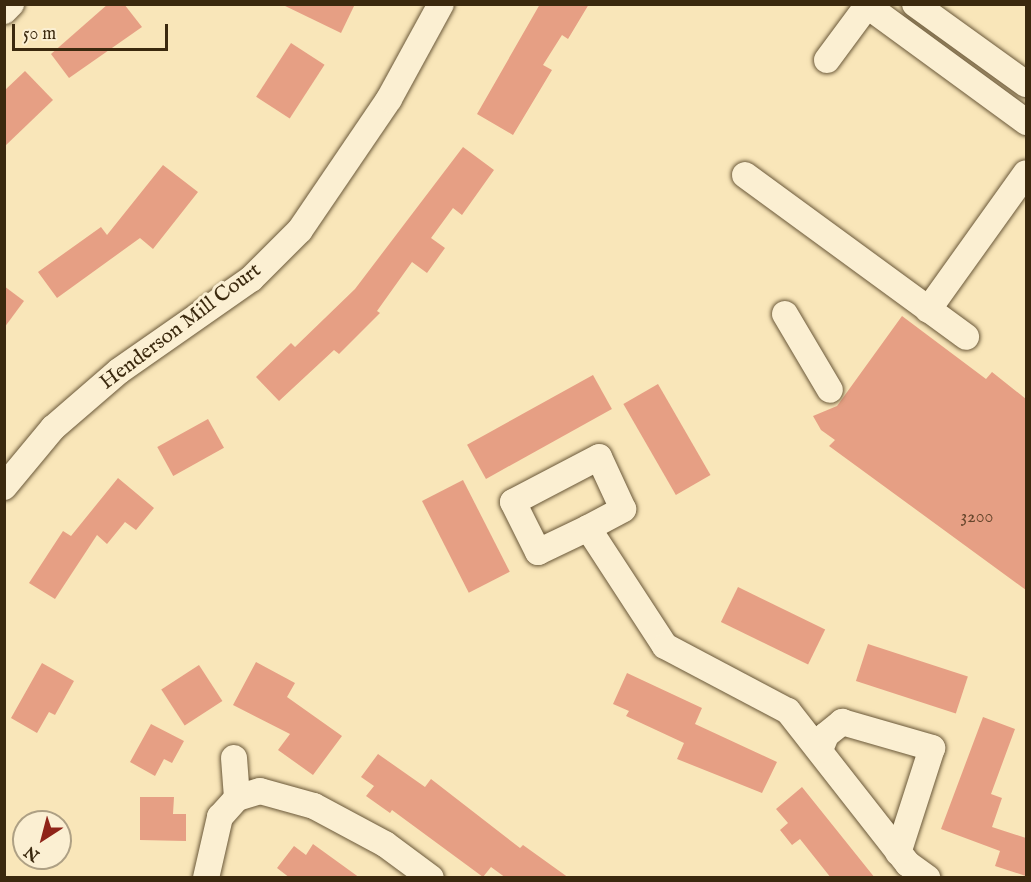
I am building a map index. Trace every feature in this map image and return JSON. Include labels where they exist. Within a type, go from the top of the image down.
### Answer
[{"type":"street","points":[[4,10],[11,4]]},
{"type":"street","name":"Henderson Mill Court","points":[[4,487],[70,414],[119,371],[251,279],[300,230],[389,99],[441,4]]},
{"type":"street","points":[[915,4],[1026,84]]},
{"type":"street","points":[[827,60],[866,5],[1026,122]]},
{"type":"street","points":[[928,310],[1026,173]]},
{"type":"street","points":[[745,175],[966,337]]},
{"type":"street","points":[[785,314],[830,390]]},
{"type":"street","points":[[588,528],[665,646],[788,711],[898,853],[927,878]]},
{"type":"street","points":[[820,750],[826,735],[842,722],[932,748],[898,853]]},
{"type":"street","points":[[234,758],[237,798]]},
{"type":"street","points":[[206,878],[220,817],[237,798],[260,791],[314,806],[386,844],[431,878]]},
{"type":"building","points":[[108,4],[124,4],[142,27],[69,78],[51,54]]},
{"type":"building","points":[[281,4],[355,4],[341,33]]},
{"type":"building","points":[[540,4],[589,4],[568,39],[562,35],[543,65],[552,70],[513,135],[477,114]]},
{"type":"building","points":[[291,43],[325,65],[290,118],[256,97]]},
{"type":"building","points":[[25,71],[53,100],[4,147],[4,91]]},
{"type":"building","points":[[463,147],[494,170],[462,215],[453,208],[431,238],[445,248],[427,273],[412,262],[377,311],[380,313],[339,354],[334,350],[279,401],[256,377],[291,343],[295,347],[355,289]]},
{"type":"building","points":[[163,165],[198,192],[153,249],[140,238],[57,298],[38,272],[101,227],[107,235]]},
{"type":"building","points":[[4,286],[24,301],[4,328]]},
{"type":"building","points":[[902,316],[986,379],[992,372],[1026,399],[1026,590],[829,446],[835,440],[821,430],[813,416],[837,406]]},
{"type":"building","points":[[593,375],[612,409],[486,479],[467,445]]},
{"type":"building","points":[[658,384],[710,475],[676,495],[623,404]]},
{"type":"building","points":[[208,419],[224,448],[173,476],[157,447]]},
{"type":"building","points":[[118,478],[154,508],[136,530],[125,522],[107,544],[97,535],[55,599],[29,583],[63,531],[71,536]]},
{"type":"building","points":[[463,480],[510,572],[469,593],[422,501]]},
{"type":"building","points":[[738,587],[825,630],[808,665],[721,622]]},
{"type":"building","points":[[868,644],[968,676],[956,714],[856,681]]},
{"type":"building","points":[[256,662],[295,683],[287,697],[342,736],[313,775],[278,750],[290,734],[233,705]]},
{"type":"building","points":[[42,663],[74,681],[55,715],[49,712],[37,733],[11,718]]},
{"type":"building","points":[[199,665],[222,701],[185,726],[161,690]]},
{"type":"building","points":[[627,673],[702,708],[695,724],[777,762],[762,793],[677,759],[684,743],[626,716],[629,711],[613,704]]},
{"type":"building","points":[[983,717],[1015,729],[991,794],[1002,798],[992,827],[1026,838],[1026,876],[995,866],[1000,851],[941,829]]},
{"type":"building","points":[[151,724],[184,741],[172,763],[164,759],[155,776],[130,762]]},
{"type":"building","points":[[378,754],[425,787],[431,779],[520,848],[523,845],[569,878],[506,878],[491,867],[483,877],[392,810],[390,813],[366,796],[374,786],[361,777]]},
{"type":"building","points":[[802,787],[875,878],[831,878],[800,839],[792,845],[780,830],[788,823],[776,809]]},
{"type":"building","points":[[140,797],[174,797],[173,814],[186,814],[186,841],[140,840]]},
{"type":"building","points":[[313,844],[360,878],[290,878],[277,868],[294,846],[306,855]]}]
